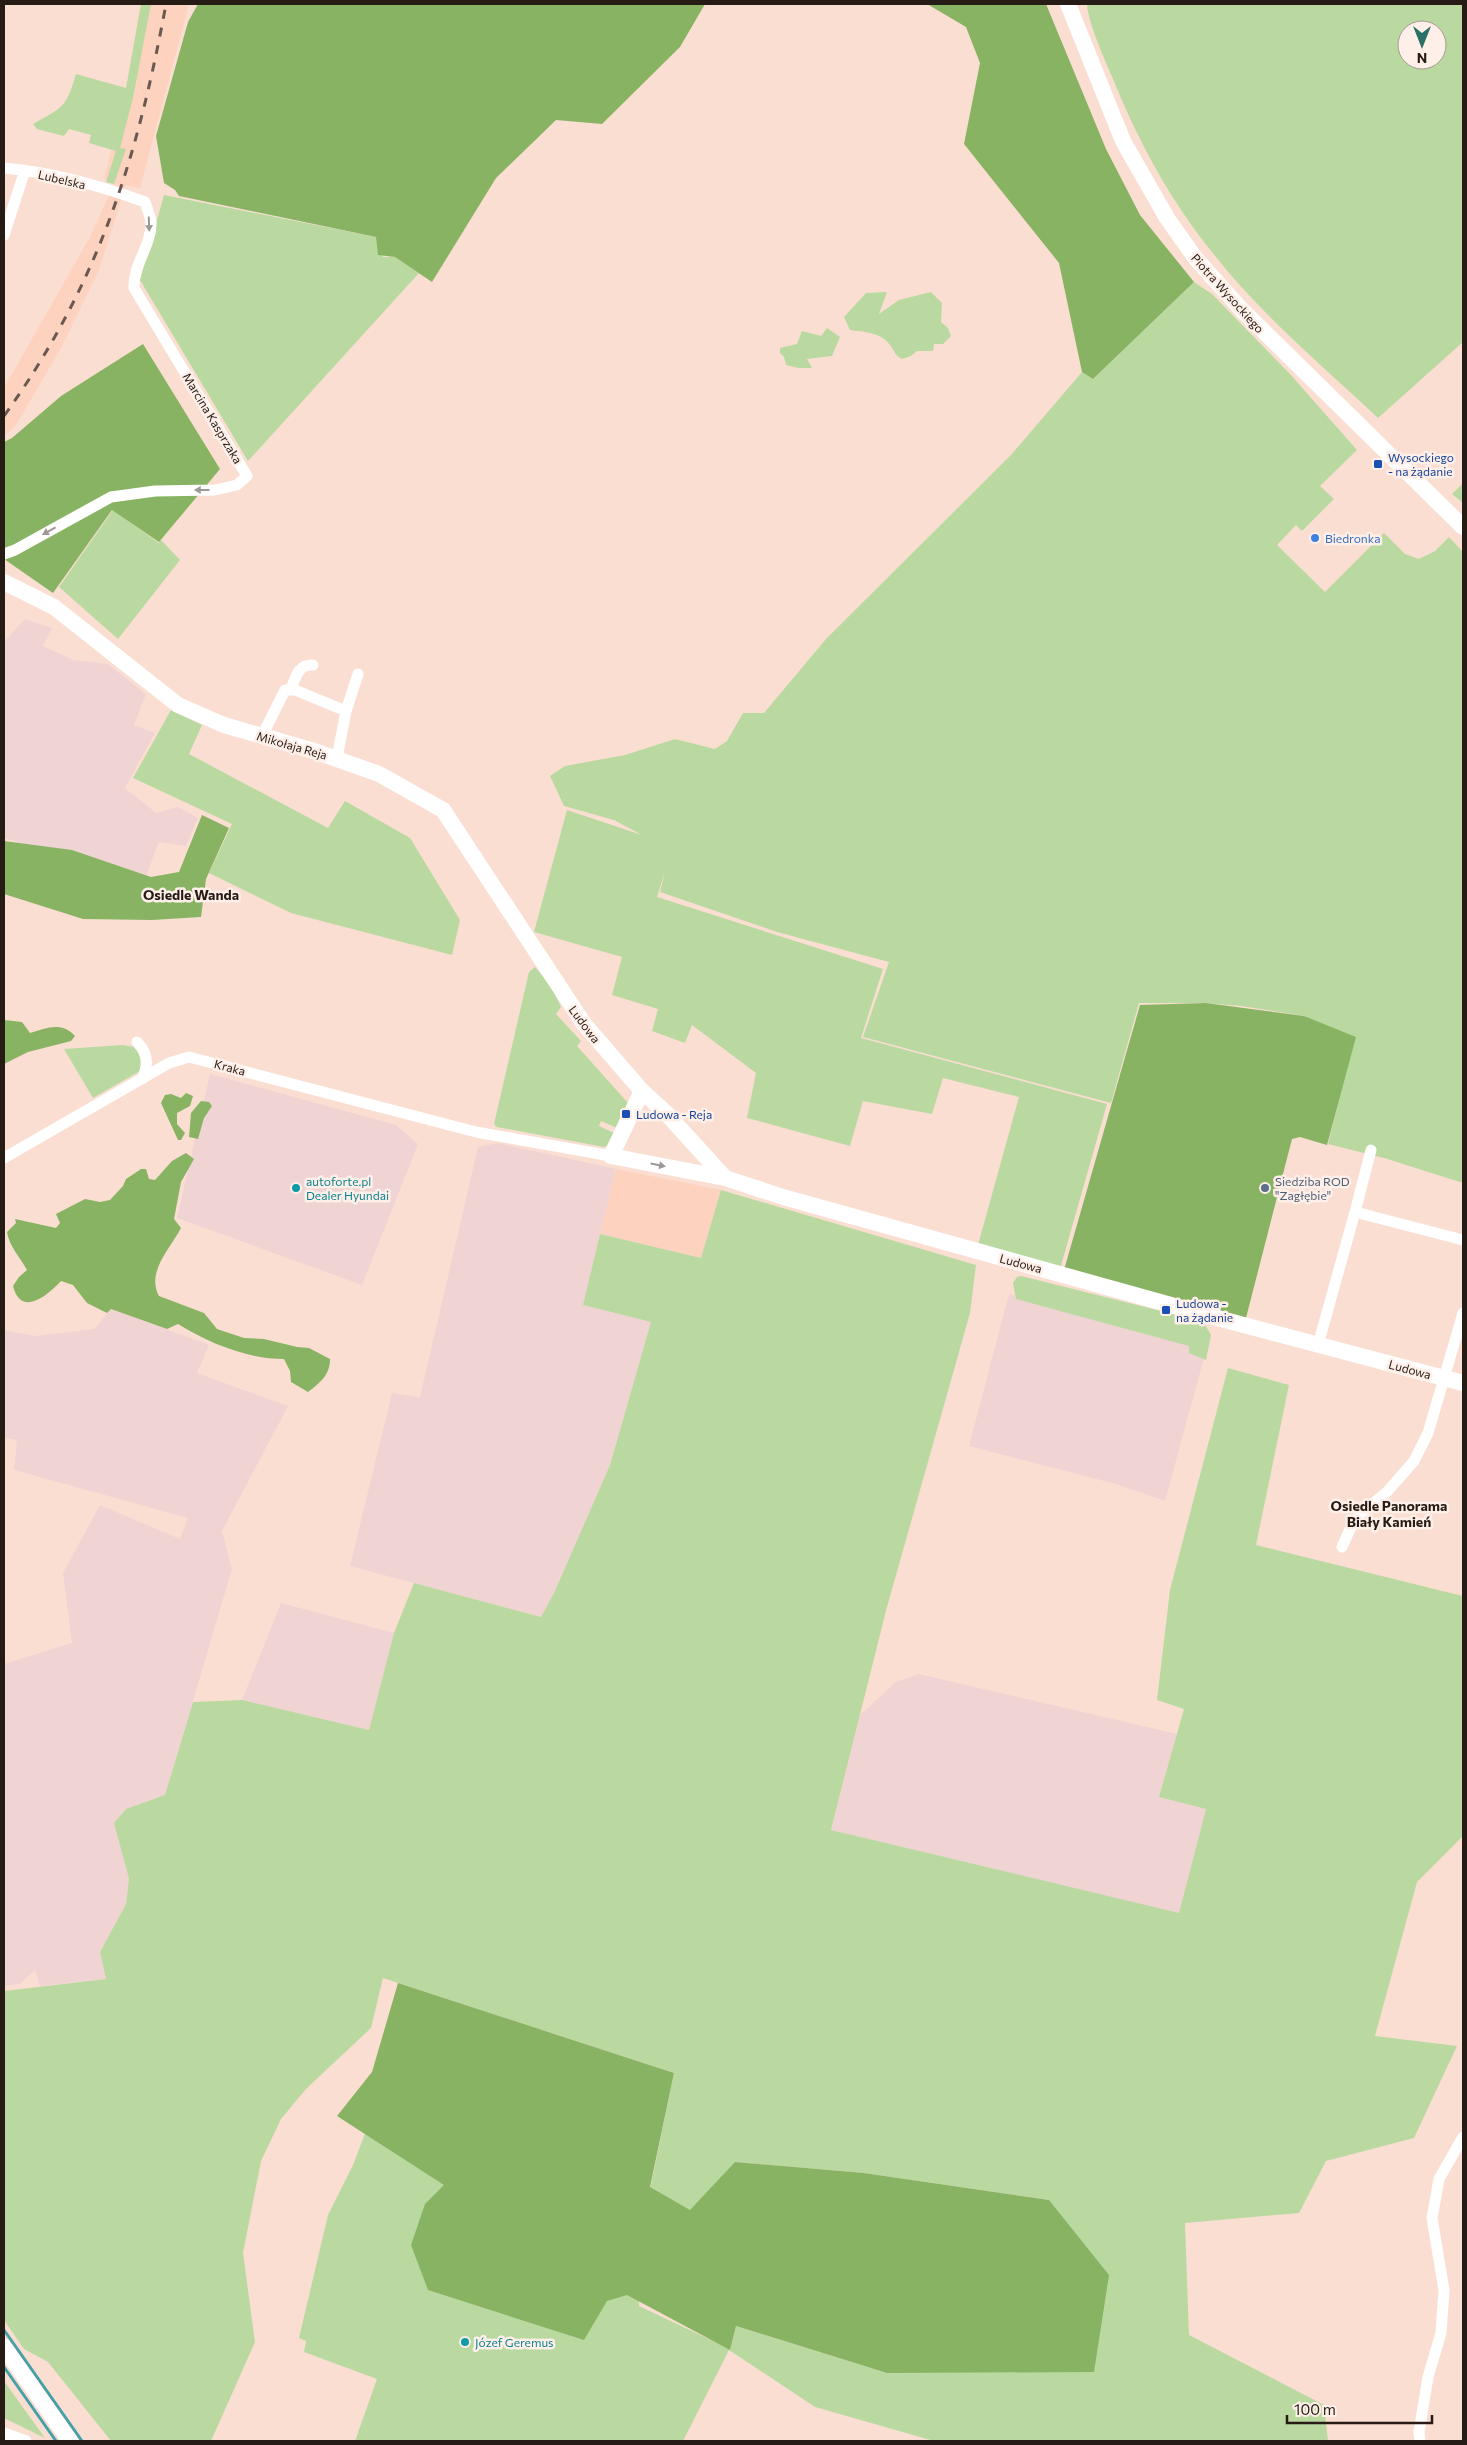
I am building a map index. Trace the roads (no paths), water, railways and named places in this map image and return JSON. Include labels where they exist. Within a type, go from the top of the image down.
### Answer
[{"type":"street","name":"Piotra Wysockiego","points":[[1068,4],[1102,94],[1123,141],[1167,218],[1196,259],[1255,323],[1463,528]]},
{"type":"street","name":"Lubelska","points":[[4,168],[25,170],[120,193]]},
{"type":"street","points":[[4,235],[25,170]]},
{"type":"street","name":"Marcina Kasprzaka","points":[[4,554],[15,550],[111,497],[155,491],[215,490],[237,485],[247,476],[134,288],[134,274],[150,234],[151,221],[145,202],[120,193]]},
{"type":"street","name":"Mikołaja Reja","points":[[4,582],[54,607],[178,706],[224,725],[337,758],[379,774],[443,810],[535,952]]},
{"type":"street","points":[[292,689],[300,669],[306,665],[313,665]]},
{"type":"street","points":[[337,758],[346,711],[358,674]]},
{"type":"street","points":[[262,736],[285,690],[292,689],[346,711]]},
{"type":"street","name":"Ludowa","points":[[535,952],[584,1024],[642,1091],[666,1113],[725,1178]]},
{"type":"street","points":[[137,1042],[145,1051],[147,1058],[146,1071],[142,1079]]},
{"type":"street","name":"Kraka","points":[[4,1158],[169,1063],[189,1057],[476,1132]]},
{"type":"street","points":[[611,1156],[642,1091]]},
{"type":"street","name":"Ludowa","points":[[476,1132],[725,1178],[783,1197],[1318,1345],[1463,1383]]},
{"type":"street","points":[[1318,1345],[1371,1150]]},
{"type":"street","points":[[1355,1212],[1463,1240]]},
{"type":"street","name":"Ludowa","points":[[1444,1378],[1463,1313]]},
{"type":"street","points":[[1342,1547],[1350,1529],[1361,1513],[1386,1493],[1414,1461],[1428,1433],[1444,1378]]},
{"type":"street","points":[[1420,2441],[1419,2432],[1428,2377],[1441,2333],[1444,2290],[1432,2218],[1439,2180],[1463,2137]]},
{"type":"street","points":[[4,2347],[70,2441]]},
{"type":"street","points":[[4,2433],[26,2441]]},
{"type":"waterway","points":[[4,2330],[82,2441]]},
{"type":"waterway","points":[[4,2367],[56,2441]]},
{"type":"railway","points":[[4,416],[37,367],[65,318],[89,269],[109,220],[127,169],[142,116],[166,4]]},
{"type":"place","name":"Wysockiego - na żądanie","points":[[1378,464]]},
{"type":"place","name":"Biedronka","points":[[1315,538]]},
{"type":"place","name":"Ludowa - Reja","points":[[626,1114]]},
{"type":"place","name":"autoforte.pl Dealer Hyundai","points":[[296,1188]]},
{"type":"place","name":"Siedziba ROD \"Zagłębie\"","points":[[1265,1188]]},
{"type":"place","name":"Ludowa - na żądanie","points":[[1166,1310]]},
{"type":"place","name":"Józef Geremus","points":[[465,2342]]},
{"type":"district","name":"Osiedle Wanda","points":[[191,894]]},
{"type":"district","name":"Osiedle Panorama Biały Kamień","points":[[1389,1514]]}]
